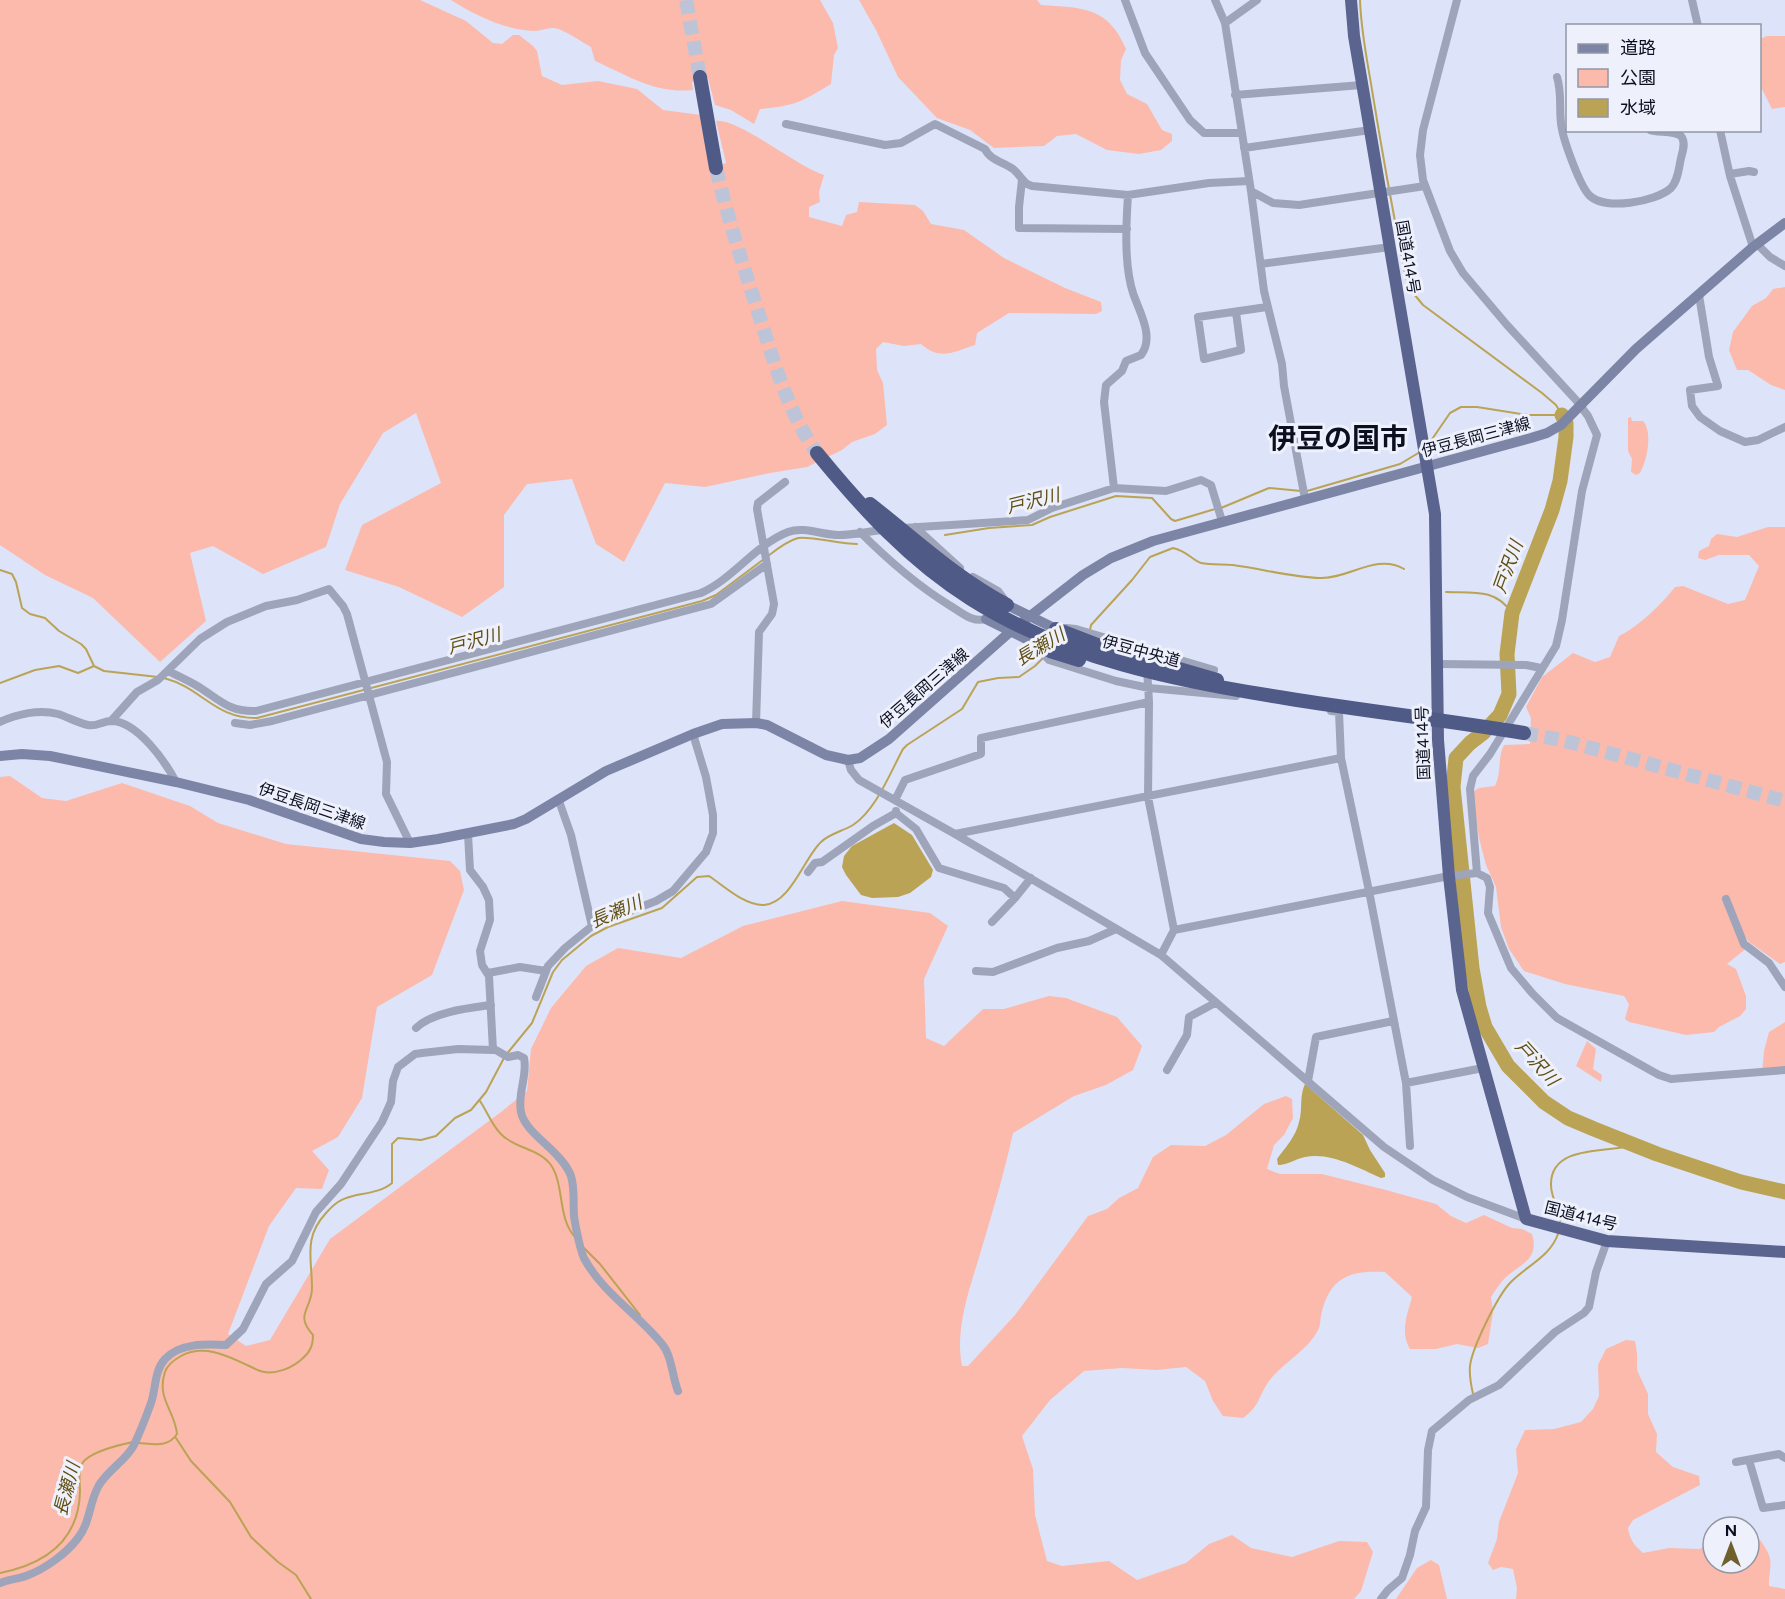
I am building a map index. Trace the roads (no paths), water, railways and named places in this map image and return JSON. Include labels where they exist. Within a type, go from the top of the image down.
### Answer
[{"type":"highway","name":"国道414号","points":[[1351,0],[1362,85],[1435,514],[1438,740],[1462,990],[1526,1219],[1607,1241],[1785,1252]]},
{"type":"highway","points":[[701,77],[718,168]]},
{"type":"highway","name":"伊豆中央道","points":[[818,452],[838,477],[871,516],[924,564],[970,599],[1042,636],[1078,651],[1137,669],[1216,687],[1509,727],[1230,685],[1114,658],[1062,639],[1016,618],[973,594],[921,556],[838,477]]},
{"type":"highway","points":[[838,477],[850,501],[897,552],[946,592],[986,619]]},
{"type":"highway","points":[[859,496],[959,575],[1006,605]]},
{"type":"highway","points":[[1056,629],[1100,646],[1208,676],[1230,685]]},
{"type":"highway","points":[[1050,651],[1094,665],[1156,680],[1216,687]]},
{"type":"main road","name":"伊豆長岡三津線","points":[[0,756],[22,754],[58,757],[176,782],[249,800],[361,839],[410,843],[514,824],[559,801],[606,771],[722,724],[756,723],[777,730],[826,755],[848,760],[870,753],[889,739],[1011,632],[1083,575],[1111,558],[1153,541],[1222,521],[1547,433],[1561,424],[1636,349],[1755,246],[1785,223]]},
{"type":"main road","points":[[1006,605],[1056,629]]},
{"type":"main road","points":[[986,619],[1050,651]]},
{"type":"street","points":[[1125,0],[1145,53],[1190,120],[1204,133],[1241,133]]},
{"type":"street","points":[[1215,0],[1225,23],[1267,307],[1282,364],[1305,499]]},
{"type":"street","points":[[1225,23],[1257,0]]},
{"type":"street","points":[[1456,0],[1423,130],[1420,155],[1425,186],[1450,251],[1462,273],[1580,405],[1595,428],[1597,441],[1582,492],[1558,637],[1552,654],[1541,668],[1490,754],[1473,776],[1470,789],[1473,874]]},
{"type":"street","points":[[1692,0],[1698,24]]},
{"type":"street","points":[[1557,77],[1560,86],[1562,129],[1582,185],[1595,200],[1615,203],[1634,202],[1657,195],[1672,187],[1678,175],[1684,143],[1681,136],[1666,132]]},
{"type":"street","points":[[1235,95],[1362,85]]},
{"type":"street","points":[[786,124],[885,145],[901,143],[935,124],[985,149],[989,156],[1015,171],[1027,184],[1032,186],[1128,195],[1206,183],[1249,180]]},
{"type":"street","points":[[1244,148],[1370,130]]},
{"type":"street","points":[[1720,132],[1730,174],[1755,246],[1785,266]]},
{"type":"street","points":[[1730,174],[1754,172]]},
{"type":"street","points":[[1023,180],[1018,228],[1127,229]]},
{"type":"street","points":[[1251,191],[1273,203],[1299,205],[1425,186]]},
{"type":"street","points":[[1114,489],[1104,402],[1105,388],[1122,371],[1126,361],[1141,355],[1146,344],[1143,319],[1132,291],[1127,252],[1128,195]]},
{"type":"street","points":[[1261,264],[1390,247]]},
{"type":"street","points":[[1699,295],[1709,357],[1718,386],[1690,390],[1693,409],[1713,427],[1745,442],[1758,440],[1785,427]]},
{"type":"street","points":[[1236,312],[1241,350],[1204,359],[1198,317],[1267,307]]},
{"type":"street","points":[[168,671],[238,711],[256,711],[701,593],[791,531],[841,535],[915,527],[1028,520],[1052,508],[1114,489],[1157,491],[1195,481],[1206,481],[1211,485],[1222,521]]},
{"type":"street","points":[[756,723],[759,632],[772,614],[774,604],[757,509],[758,503],[784,482]]},
{"type":"street","points":[[915,527],[965,572],[998,591],[1006,605]]},
{"type":"street","points":[[860,532],[890,562],[919,586],[973,620],[986,619]]},
{"type":"street","points":[[235,723],[258,724],[711,604],[767,563]]},
{"type":"street","points":[[111,721],[137,692],[158,680],[200,639],[226,622],[266,606],[297,600],[329,589],[347,614],[387,762],[386,794],[410,843]]},
{"type":"street","points":[[1056,629],[1076,629],[1214,670]]},
{"type":"street","points":[[1033,643],[1049,660],[1116,681],[1149,688],[1228,695],[1339,712],[1341,758],[1406,1083],[1410,1146]]},
{"type":"street","points":[[1146,651],[1149,688],[1148,797],[1174,930],[1161,955]]},
{"type":"street","points":[[1437,664],[1526,665],[1541,668]]},
{"type":"street","points":[[896,813],[896,800],[905,780],[981,754],[981,738],[1149,702]]},
{"type":"street","points":[[0,722],[13,716],[47,712],[90,726],[111,721],[132,729],[147,741],[169,768],[176,782]]},
{"type":"street","points":[[536,997],[546,971],[564,948],[592,926],[656,901],[673,891],[709,846],[713,825],[709,787],[693,734]]},
{"type":"street","points":[[955,834],[1341,758]]},
{"type":"street","points":[[848,760],[853,775],[874,789],[1161,955],[1384,1147],[1433,1180],[1467,1197],[1526,1219]]},
{"type":"street","points":[[559,801],[571,835],[592,926]]},
{"type":"street","points":[[808,872],[815,863],[822,862],[896,813]]},
{"type":"street","points":[[896,813],[916,829],[939,868],[1004,888],[1015,898]]},
{"type":"street","points":[[468,834],[470,870],[483,887],[489,900],[490,920],[480,951],[482,965],[488,973],[494,1049]]},
{"type":"street","points":[[1174,930],[1369,891],[1473,874],[1487,878],[1490,887],[1488,913],[1511,968],[1557,1018],[1659,1076],[1671,1079],[1785,1070]]},
{"type":"street","points":[[992,922],[1030,878]]},
{"type":"street","points":[[1726,899],[1744,944],[1769,963],[1785,987]]},
{"type":"street","points":[[976,971],[993,972],[1057,948],[1089,941],[1116,929]]},
{"type":"street","points":[[488,973],[520,967],[546,971]]},
{"type":"street","points":[[1167,1070],[1187,1035],[1189,1017],[1215,1003]]},
{"type":"street","points":[[416,1028],[422,1022],[451,1011],[491,1005]]},
{"type":"street","points":[[1308,1081],[1316,1037],[1393,1021]]},
{"type":"street","points":[[0,1583],[25,1577],[40,1570],[71,1547],[86,1525],[99,1485],[133,1446],[151,1402],[159,1368],[165,1359],[189,1346],[225,1345],[230,1343],[243,1329],[266,1284],[292,1261],[316,1212],[341,1184],[388,1112],[393,1081],[398,1067],[415,1054],[458,1049],[491,1051],[494,1049],[506,1055],[522,1056],[525,1061],[520,1105],[523,1117],[534,1132],[558,1155],[571,1178],[575,1201],[574,1216],[583,1257],[597,1281],[610,1291],[662,1344],[678,1391]]},
{"type":"street","points":[[1406,1083],[1484,1068]]},
{"type":"street","points":[[1381,1599],[1402,1578],[1410,1556],[1415,1531],[1426,1507],[1428,1450],[1432,1431],[1469,1400],[1499,1385],[1555,1332],[1584,1313],[1589,1307],[1596,1272],[1607,1241]]},
{"type":"street","points":[[1736,1462],[1779,1454],[1785,1458]]},
{"type":"street","points":[[1749,1460],[1763,1508],[1785,1505]]},
{"type":"water","points":[[894,823],[912,835],[933,870],[931,877],[910,893],[898,897],[872,898],[861,895],[842,867],[844,856],[852,846]]},
{"type":"water","points":[[1305,1084],[1363,1135],[1385,1173],[1385,1177],[1381,1178],[1344,1162],[1325,1157],[1305,1157],[1278,1165],[1277,1159],[1298,1127]]},
{"type":"waterway","points":[[1360,0],[1367,60],[1406,278],[1423,305],[1542,393],[1556,405],[1562,415]]},
{"type":"waterway","name":"戸沢川","points":[[1428,445],[1450,413],[1461,407],[1477,407],[1528,415],[1562,415]]},
{"type":"waterway","name":"戸沢川","points":[[1562,415],[1566,423],[1566,437],[1560,481],[1552,510],[1512,613],[1507,654],[1509,694],[1500,715],[1456,758],[1453,787],[1472,968],[1479,1007],[1485,1027],[1508,1066],[1544,1102],[1568,1118],[1657,1154],[1741,1182],[1785,1192]]},
{"type":"waterway","name":"戸沢川","points":[[1307,491],[1400,464],[1420,452]]},
{"type":"waterway","name":"戸沢川","points":[[1221,508],[1269,488],[1301,491]]},
{"type":"waterway","name":"戸沢川","points":[[945,535],[989,528],[1032,525],[1116,496],[1152,498],[1175,521],[1215,509]]},
{"type":"waterway","name":"戸沢川","points":[[768,556],[786,543],[798,538],[857,544]]},
{"type":"waterway","name":"長瀬川","points":[[1090,630],[1091,625],[1150,557],[1173,548],[1201,563],[1233,565],[1309,577],[1331,577],[1383,564],[1404,569]]},
{"type":"waterway","name":"戸沢川","points":[[164,678],[189,689],[230,714],[257,718],[702,601],[716,595],[764,559]]},
{"type":"waterway","points":[[0,570],[12,574],[22,608],[30,614],[45,618],[59,631],[81,644],[94,666]]},
{"type":"waterway","name":"長瀬川","points":[[1446,592],[1474,592],[1491,596],[1498,599],[1512,613]]},
{"type":"waterway","name":"長瀬川","points":[[139,1443],[165,1443],[177,1434],[164,1397],[163,1381],[167,1367],[181,1356],[198,1351],[214,1352],[260,1371],[269,1372],[289,1368],[307,1354],[312,1346],[313,1335],[304,1316],[312,1288],[310,1249],[311,1240],[319,1222],[341,1200],[378,1190],[392,1183],[392,1144],[398,1138],[421,1140],[436,1136],[455,1118],[471,1110],[486,1092],[505,1056],[532,1023],[553,972],[562,960],[591,936],[608,927],[662,908],[697,877],[709,876],[735,895],[757,904],[764,905],[782,897],[821,842],[853,825],[869,810],[907,745],[962,709],[978,682],[1019,677],[1043,658]]},
{"type":"waterway","points":[[0,683],[35,670],[59,666],[78,673],[94,666]]},
{"type":"waterway","name":"戸沢川","points":[[94,666],[104,671],[158,677]]},
{"type":"waterway","points":[[480,1101],[503,1136],[541,1156],[551,1165],[558,1183],[566,1222],[576,1238]]},
{"type":"waterway","points":[[1560,1221],[1551,1185],[1553,1172],[1560,1162],[1584,1152],[1635,1145]]},
{"type":"waterway","points":[[1473,1394],[1470,1366],[1480,1336],[1492,1311],[1510,1283],[1544,1255],[1558,1234]]},
{"type":"waterway","points":[[584,1248],[600,1264],[640,1315]]},
{"type":"waterway","points":[[176,1438],[191,1461],[230,1502],[251,1537],[296,1575],[311,1599]]},
{"type":"waterway","name":"長瀬川","points":[[0,1573],[16,1569],[45,1556],[66,1537],[78,1509],[80,1471],[85,1460],[101,1451],[133,1442]]},
{"type":"tunnel","points":[[686,0],[700,77]]},
{"type":"tunnel","points":[[716,168],[736,243],[777,371],[790,405],[817,453]]},
{"type":"tunnel","points":[[1524,733],[1562,740],[1785,801]]},
{"type":"district","name":"伊豆の国市","points":[[1338,438]]}]
